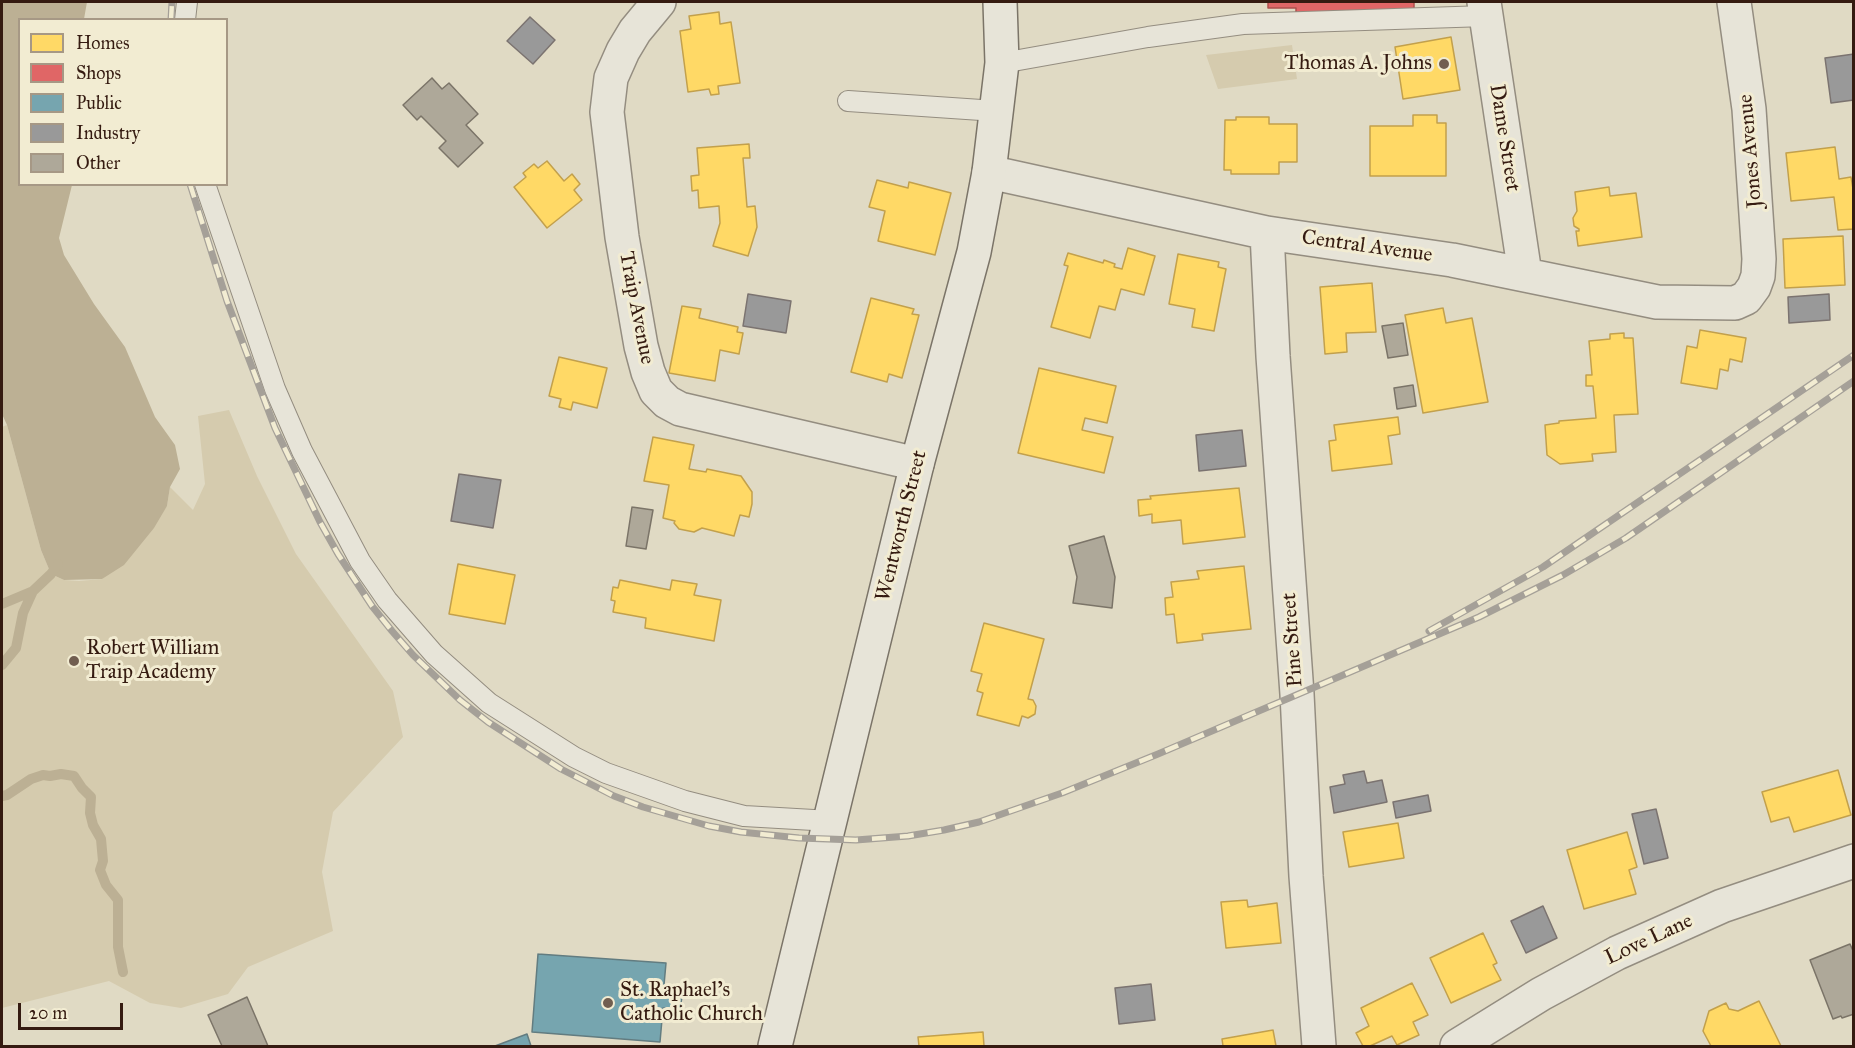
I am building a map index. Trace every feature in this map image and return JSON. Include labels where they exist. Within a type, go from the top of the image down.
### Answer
[{"type":"street","name":"Traip Avenue","points":[[658,2],[635,30],[622,51],[611,78],[607,112],[622,237],[641,346],[656,391],[667,402],[680,409],[917,464]]},
{"type":"street","name":"Wentworth Street","points":[[774,1047],[917,464],[974,252],[989,172],[1002,63],[1000,2]]},
{"type":"street","name":"Jones Avenue","points":[[1734,2],[1749,109],[1759,259],[1758,276],[1746,298]]},
{"type":"street","name":"Dame Street","points":[[1485,9],[1525,274]]},
{"type":"street","name":"Central Avenue","points":[[989,172],[1268,233],[1452,260],[1657,302],[1720,304],[1735,303],[1746,298]]},
{"type":"street","name":"Pine Street","points":[[1268,233],[1272,346],[1319,1047]]},
{"type":"street","name":"Love Lane","points":[[1457,1047],[1540,994],[1628,948],[1722,906],[1854,861]]},
{"type":"lane","points":[[185,18],[187,2]]},
{"type":"lane","points":[[1002,63],[1148,37],[1243,24],[1485,9]]},
{"type":"lane","points":[[848,102],[996,111]]},
{"type":"lane","points":[[206,186],[275,389],[302,451],[360,561],[387,600],[434,654],[489,703],[574,757],[606,773],[685,801],[744,816],[831,821]]},
{"type":"shaded area","points":[[2,2],[87,2],[84,18],[18,18],[18,186],[72,186],[59,238],[64,255],[94,304],[125,347],[155,417],[175,445],[180,469],[170,487],[167,506],[154,528],[124,565],[102,579],[64,580],[51,574],[41,550],[2,414]]},
{"type":"shaded area","points":[[1292,45],[1297,79],[1218,89],[1206,55]]},
{"type":"shaded area","points":[[229,410],[257,476],[296,554],[393,691],[403,737],[333,812],[322,872],[333,931],[248,967],[228,994],[181,1008],[150,1003],[109,981],[2,1008],[2,427],[7,425],[41,550],[51,574],[64,580],[79,581],[102,579],[167,506],[170,487],[193,510],[205,484],[198,416]]},
{"type":"building: Homes","points":[[719,12],[720,24],[731,22],[740,83],[718,86],[719,94],[711,95],[709,89],[688,92],[680,31],[691,29],[689,16]]},
{"type":"building: Homes","points":[[1451,37],[1460,90],[1403,99],[1395,47]]},
{"type":"building: Homes","points":[[1413,115],[1437,115],[1437,123],[1446,123],[1446,176],[1370,176],[1370,126],[1413,126]]},
{"type":"building: Homes","points":[[1236,117],[1269,117],[1269,124],[1297,124],[1297,162],[1279,162],[1279,174],[1231,174],[1231,170],[1224,170],[1225,120],[1236,120]]},
{"type":"building: Homes","points":[[749,144],[750,158],[743,158],[747,207],[755,206],[757,227],[748,256],[713,246],[720,223],[719,206],[699,208],[698,190],[692,191],[691,176],[699,175],[697,148]]},
{"type":"building: Homes","points":[[1835,147],[1839,179],[1851,177],[1854,195],[1854,229],[1838,230],[1834,197],[1791,201],[1786,153]]},
{"type":"building: Homes","points":[[547,161],[564,181],[572,174],[580,184],[574,190],[582,200],[547,228],[514,187],[526,177],[523,173],[534,164],[538,168]]},
{"type":"building: Homes","points":[[877,180],[908,188],[909,182],[951,193],[935,255],[878,241],[885,211],[869,207]]},
{"type":"building: Homes","points":[[1609,187],[1610,196],[1636,193],[1642,237],[1578,246],[1576,231],[1579,229],[1574,226],[1573,218],[1577,211],[1575,192]]},
{"type":"building: Homes","points":[[1843,236],[1845,285],[1785,288],[1783,239]]},
{"type":"building: Homes","points":[[1128,248],[1155,256],[1144,295],[1121,289],[1115,310],[1099,306],[1090,338],[1051,327],[1068,266],[1064,265],[1068,253],[1103,263],[1104,260],[1122,269]]},
{"type":"building: Homes","points":[[1178,254],[1219,262],[1218,267],[1226,269],[1214,331],[1192,327],[1195,309],[1169,304]]},
{"type":"building: Homes","points":[[1372,283],[1376,332],[1346,333],[1347,352],[1325,354],[1320,287]]},
{"type":"building: Homes","points":[[871,298],[914,309],[912,314],[919,315],[902,378],[889,374],[887,382],[851,372]]},
{"type":"building: Homes","points":[[682,306],[701,309],[699,318],[738,327],[737,332],[743,333],[739,354],[720,350],[715,381],[669,373]]},
{"type":"building: Homes","points":[[1443,308],[1446,323],[1472,318],[1488,402],[1423,413],[1405,315]]},
{"type":"building: Homes","points":[[1700,330],[1746,338],[1742,362],[1730,359],[1728,371],[1720,369],[1717,389],[1681,383],[1687,346],[1697,348]]},
{"type":"building: Homes","points":[[1624,333],[1624,338],[1633,338],[1638,414],[1614,415],[1616,452],[1592,454],[1593,461],[1560,464],[1547,455],[1545,425],[1559,423],[1559,421],[1596,418],[1593,386],[1586,386],[1586,375],[1592,375],[1589,341],[1610,339],[1610,334]]},
{"type":"building: Homes","points":[[559,357],[607,368],[597,408],[573,402],[571,410],[559,407],[561,399],[549,396]]},
{"type":"building: Homes","points":[[1039,368],[1116,386],[1107,423],[1085,418],[1082,430],[1113,437],[1104,473],[1018,453]]},
{"type":"building: Homes","points":[[1398,417],[1400,434],[1388,436],[1392,464],[1332,471],[1329,441],[1336,440],[1334,425]]},
{"type":"building: Homes","points":[[653,437],[694,445],[689,469],[706,472],[707,469],[741,476],[752,492],[752,504],[749,517],[740,515],[734,536],[702,528],[694,532],[679,529],[675,521],[663,518],[669,485],[644,481]]},
{"type":"building: Homes","points":[[1239,488],[1245,537],[1183,544],[1181,520],[1152,523],[1152,514],[1139,516],[1138,500],[1151,499],[1150,496]]},
{"type":"building: Homes","points":[[458,564],[515,575],[505,624],[449,614]]},
{"type":"building: Homes","points":[[1244,566],[1251,629],[1202,634],[1203,640],[1177,643],[1174,614],[1166,615],[1165,598],[1173,597],[1171,582],[1199,579],[1197,571]]},
{"type":"building: Homes","points":[[620,580],[670,590],[672,580],[697,584],[694,595],[721,600],[714,641],[645,628],[646,618],[613,612],[615,601],[611,600],[613,587],[618,588]]},
{"type":"building: Homes","points":[[984,623],[1044,639],[1028,699],[1033,700],[1036,706],[1035,714],[1028,718],[1022,716],[1019,726],[977,715],[983,693],[977,691],[982,674],[971,671]]},
{"type":"building: Homes","points":[[1838,770],[1851,815],[1794,832],[1789,817],[1771,822],[1762,792]]},
{"type":"building: Homes","points":[[1398,823],[1404,858],[1349,867],[1343,832]]},
{"type":"building: Homes","points":[[1627,832],[1637,867],[1629,870],[1636,894],[1584,909],[1567,850]]},
{"type":"building: Homes","points":[[1247,900],[1248,907],[1277,903],[1281,943],[1226,948],[1221,902]]},
{"type":"building: Homes","points":[[1483,933],[1497,963],[1493,965],[1501,980],[1451,1003],[1430,958]]},
{"type":"building: Homes","points":[[1412,983],[1428,1015],[1413,1022],[1419,1035],[1397,1045],[1392,1036],[1370,1046],[1363,1046],[1356,1033],[1369,1026],[1361,1008]]},
{"type":"building: Homes","points":[[1759,1001],[1781,1046],[1711,1046],[1703,1031],[1709,1011],[1726,1003],[1729,1009],[1738,1011]]},
{"type":"building: Homes","points":[[1273,1030],[1276,1046],[1223,1046],[1222,1039]]},
{"type":"building: Homes","points":[[983,1032],[984,1046],[919,1046],[918,1037]]},
{"type":"building: Shops","points":[[1268,2],[1414,2],[1414,13],[1296,13],[1296,8],[1268,8]]},
{"type":"building: Public","name":"St. Raphael's Catholic Church","points":[[538,954],[666,963],[663,996],[682,997],[680,1009],[663,1008],[660,1042],[532,1032]]},
{"type":"building: Public","points":[[527,1034],[531,1046],[495,1046]]},
{"type":"building: Industry","points":[[530,17],[555,40],[533,64],[507,41]]},
{"type":"building: Industry","points":[[1854,54],[1854,100],[1831,103],[1825,58]]},
{"type":"building: Industry","points":[[748,294],[791,301],[786,333],[743,326]]},
{"type":"building: Industry","points":[[1829,294],[1830,320],[1789,323],[1788,297]]},
{"type":"building: Industry","points":[[1242,430],[1246,466],[1199,471],[1196,435]]},
{"type":"building: Industry","points":[[459,474],[501,480],[493,528],[451,521]]},
{"type":"building: Industry","points":[[1364,771],[1367,783],[1382,780],[1387,802],[1334,813],[1330,787],[1345,784],[1343,775]]},
{"type":"building: Industry","points":[[1428,795],[1431,811],[1396,818],[1393,802]]},
{"type":"building: Industry","points":[[1656,809],[1668,858],[1644,864],[1632,814]]},
{"type":"building: Industry","points":[[1543,906],[1557,938],[1526,953],[1511,921]]},
{"type":"building: Industry","points":[[1151,984],[1155,1020],[1119,1024],[1115,988]]},
{"type":"building: Other","points":[[432,78],[442,89],[449,83],[478,114],[466,125],[483,143],[458,167],[439,148],[446,141],[421,116],[417,120],[403,105]]},
{"type":"building: Other","points":[[1403,323],[1408,355],[1388,358],[1382,326]]},
{"type":"building: Other","points":[[1413,385],[1416,406],[1397,409],[1394,388]]},
{"type":"building: Other","points":[[632,507],[653,510],[646,549],[626,546]]},
{"type":"building: Other","points":[[1104,536],[1115,577],[1112,608],[1073,603],[1077,577],[1069,546]]},
{"type":"building: Other","points":[[1850,944],[1854,953],[1854,1014],[1833,1019],[1810,960]]},
{"type":"building: Other","points":[[247,997],[268,1046],[222,1046],[208,1015]]},
{"type":"waterway","points":[[2,665],[16,648],[23,613],[33,591],[58,564]]},
{"type":"waterway","points":[[2,604],[33,591]]},
{"type":"waterway","points":[[2,796],[31,779],[43,775],[61,774],[74,776],[91,797],[90,813],[93,825],[101,839],[103,861],[100,870],[106,885],[118,900],[118,947],[123,972]]},
{"type":"railway","points":[[171,18],[172,2]]},
{"type":"railway","points":[[191,186],[227,301],[275,428],[338,554],[372,606],[392,631],[413,655],[460,700],[488,722],[561,769],[614,796],[643,807],[709,826],[741,832],[799,838],[856,840],[908,836],[979,822],[1062,793],[1479,617],[1563,575],[1626,538],[1854,381]]},
{"type":"railway","points":[[1429,631],[1543,567],[1854,355]]},
{"type":"place","name":"Thomas A. Johns","points":[[1444,64]]},
{"type":"place","name":"Robert William Traip Academy","points":[[74,661]]},
{"type":"place","name":"St. Raphael's Catholic Church","points":[[608,1003]]}]
